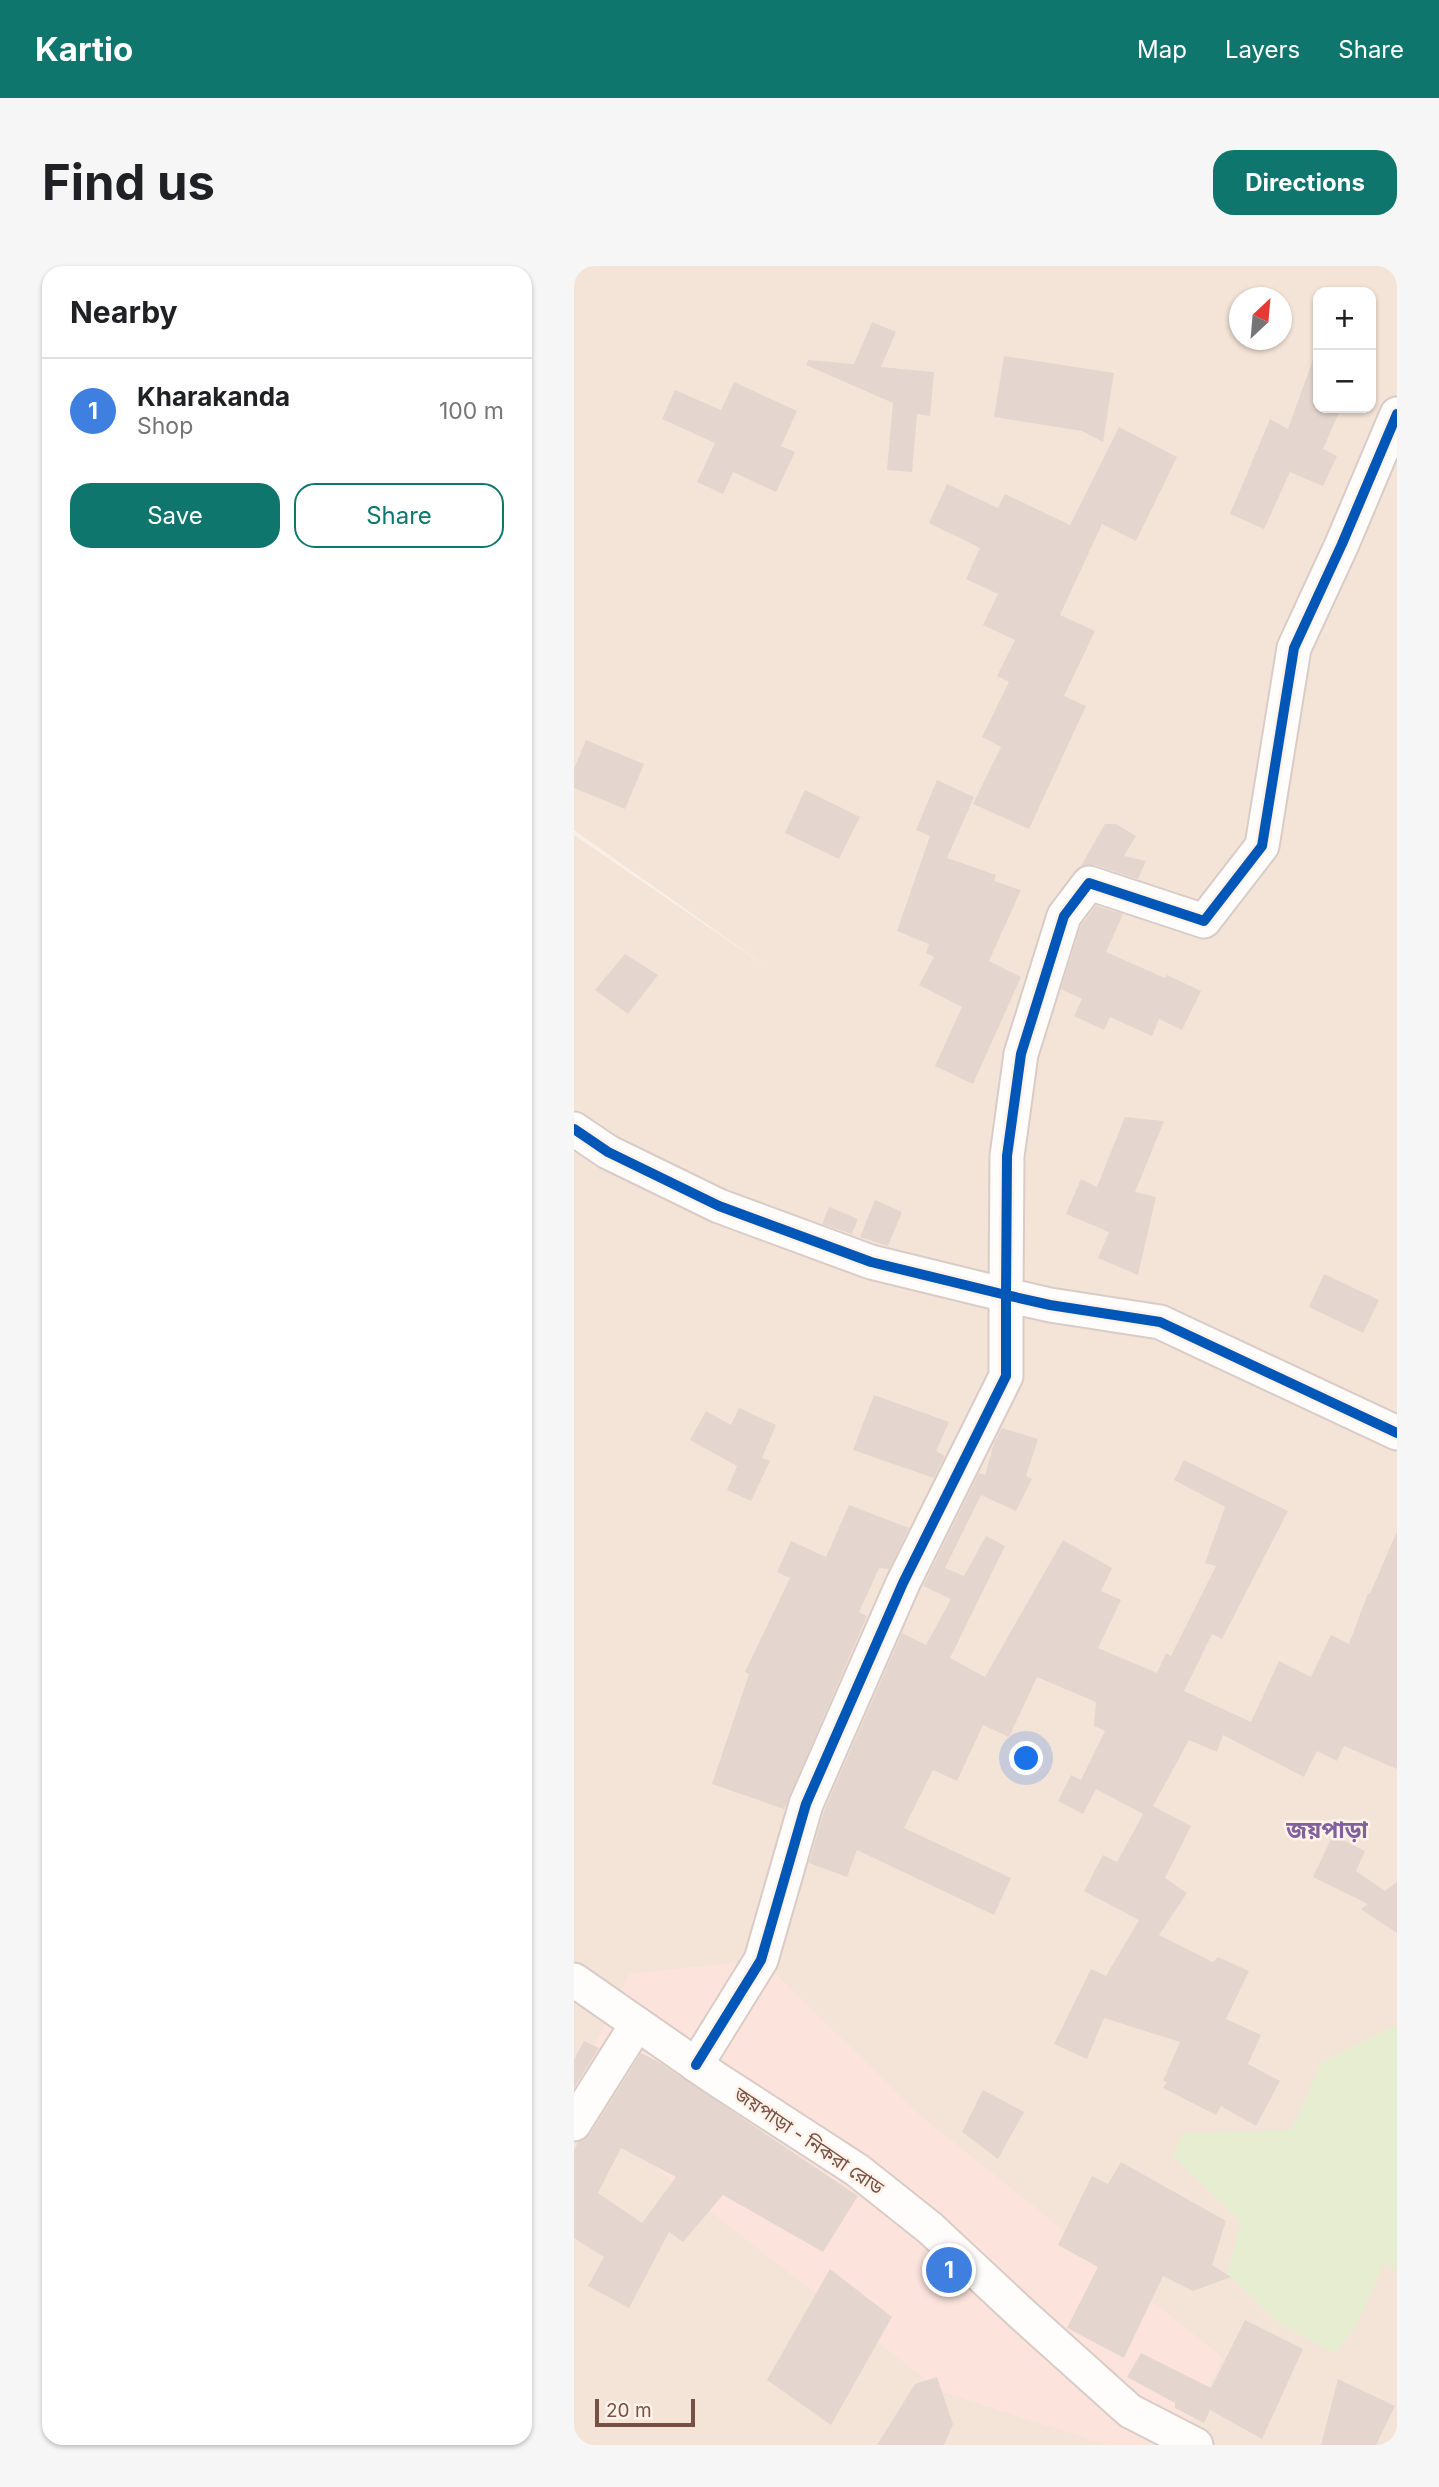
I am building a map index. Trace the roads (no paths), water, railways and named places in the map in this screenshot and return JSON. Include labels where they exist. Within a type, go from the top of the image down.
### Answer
[{"type":"street","points":[[696,2065],[761,1960],[806,1804],[903,1583],[1006,1376],[1007,1156],[1021,1054],[1064,916],[1089,883],[1204,921],[1262,846],[1294,648],[1397,414]]},
{"type":"street","points":[[574,1129],[608,1152],[719,1206],[871,1262],[1050,1305],[1160,1322],[1397,1433]]},
{"type":"street","name":"জয়পাড়া - নিকরা রোড","points":[[574,1980],[696,2065],[857,2169],[930,2228],[1130,2411],[1196,2445]]},
{"type":"street","points":[[574,2124],[637,2024]]},
{"type":"place","name":"Kharakanda","points":[[949,2270]]},
{"type":"district","name":"জয়পাড়া","points":[[1327,1830]]}]
